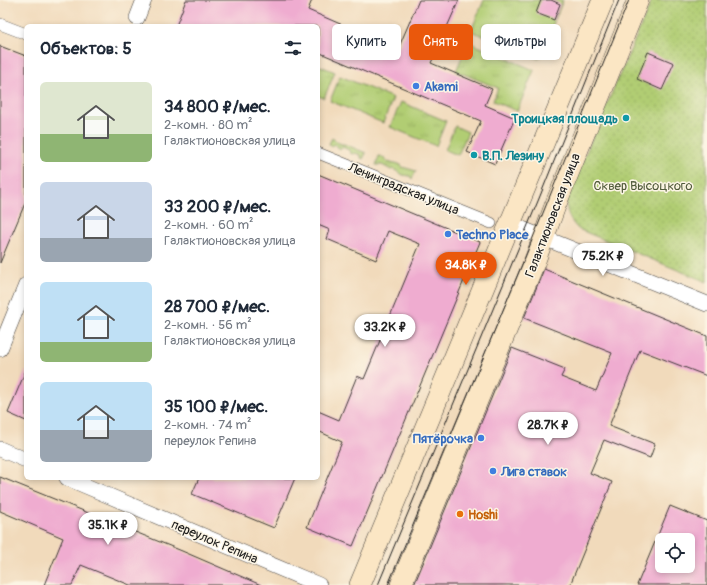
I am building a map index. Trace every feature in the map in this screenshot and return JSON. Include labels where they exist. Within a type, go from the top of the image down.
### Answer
[{"type":"main road","points":[[360,585],[500,223],[602,0]]},
{"type":"main road","name":"Галактионовская улица","points":[[401,585],[544,237],[638,0]]},
{"type":"street","points":[[137,18],[144,0]]},
{"type":"street","points":[[0,24],[24,33]]},
{"type":"street","name":"Ленинградская улица","points":[[320,154],[500,223],[544,237],[707,304]]},
{"type":"street","points":[[0,349],[24,290]]},
{"type":"street","points":[[0,449],[24,459]]},
{"type":"street","name":"переулок Репина","points":[[72,480],[319,585]]},
{"type":"green space","points":[[484,0],[563,0],[553,24],[481,24],[481,35],[473,32],[473,26]]},
{"type":"green space","name":"Сквер Высоцкого","points":[[652,0],[707,0],[707,282],[578,229],[570,219],[568,212],[566,199]]},
{"type":"green space","points":[[473,44],[481,48],[481,60],[510,60],[534,70],[517,111],[493,101],[498,88],[456,71],[461,60],[473,60]]},
{"type":"green space","points":[[320,66],[335,72],[324,98],[320,97]]},
{"type":"green space","points":[[340,76],[393,98],[383,123],[330,101]]},
{"type":"green space","points":[[401,102],[446,121],[436,146],[390,127]]},
{"type":"green space","points":[[455,126],[468,132],[458,155],[445,150]]},
{"type":"green space","points":[[332,138],[341,144],[366,153],[363,159],[361,158],[361,155],[350,153],[349,150],[342,147],[340,149],[334,144],[332,146],[329,144]]},
{"type":"green space","points":[[379,156],[385,158],[386,161],[394,164],[396,163],[402,167],[416,171],[412,179],[410,176],[403,175],[393,169],[391,170],[382,165],[376,165]]},
{"type":"building","points":[[186,0],[312,0],[308,10],[340,24],[332,24],[332,58],[320,53],[320,24],[177,24]]},
{"type":"building","points":[[419,0],[459,0],[448,24],[409,24],[409,60],[432,60],[431,63],[492,89],[485,105],[515,118],[495,164],[467,152],[481,121],[337,60],[401,60],[401,42]]},
{"type":"building","points":[[541,0],[551,0],[560,4],[554,20],[536,13]]},
{"type":"building","points":[[0,46],[24,55],[24,206],[0,263]]},
{"type":"building","points":[[648,52],[674,63],[662,90],[637,79]]},
{"type":"building","points":[[320,175],[480,242],[353,546],[307,527],[342,442],[320,432],[320,412],[339,420],[357,376],[364,379],[420,244],[388,231],[376,260],[327,239],[330,230],[320,226]]},
{"type":"building","points":[[544,269],[707,336],[707,376],[640,350],[609,426],[655,444],[650,458],[604,440],[590,473],[612,482],[570,585],[414,585],[512,348],[565,369],[561,377],[596,391],[612,353],[524,318]]},
{"type":"building","points":[[24,375],[24,420],[8,413]]},
{"type":"building","points":[[0,477],[182,551],[261,585],[130,585],[81,565],[72,585],[44,585],[63,538],[0,511]]},
{"type":"building","points":[[198,480],[294,480],[274,528],[192,494]]},
{"type":"building","points":[[670,506],[707,521],[707,585],[637,585],[655,542],[655,573],[695,573],[695,533],[659,533]]},
{"type":"tram line","points":[[378,585],[538,201],[619,0]]},
{"type":"tram line","points":[[388,585],[524,260],[629,0]]},
{"type":"place","name":"Akami","points":[[416,86]]},
{"type":"place","name":"Троицкая площадь","points":[[626,118]]},
{"type":"place","name":"В.П. Лезину","points":[[474,155]]},
{"type":"place","name":"Techno Place","points":[[448,234]]},
{"type":"place","name":"Пятёрочка","points":[[481,438]]},
{"type":"place","name":"Лига ставок","points":[[493,471]]},
{"type":"place","name":"Hoshi","points":[[460,514]]}]
